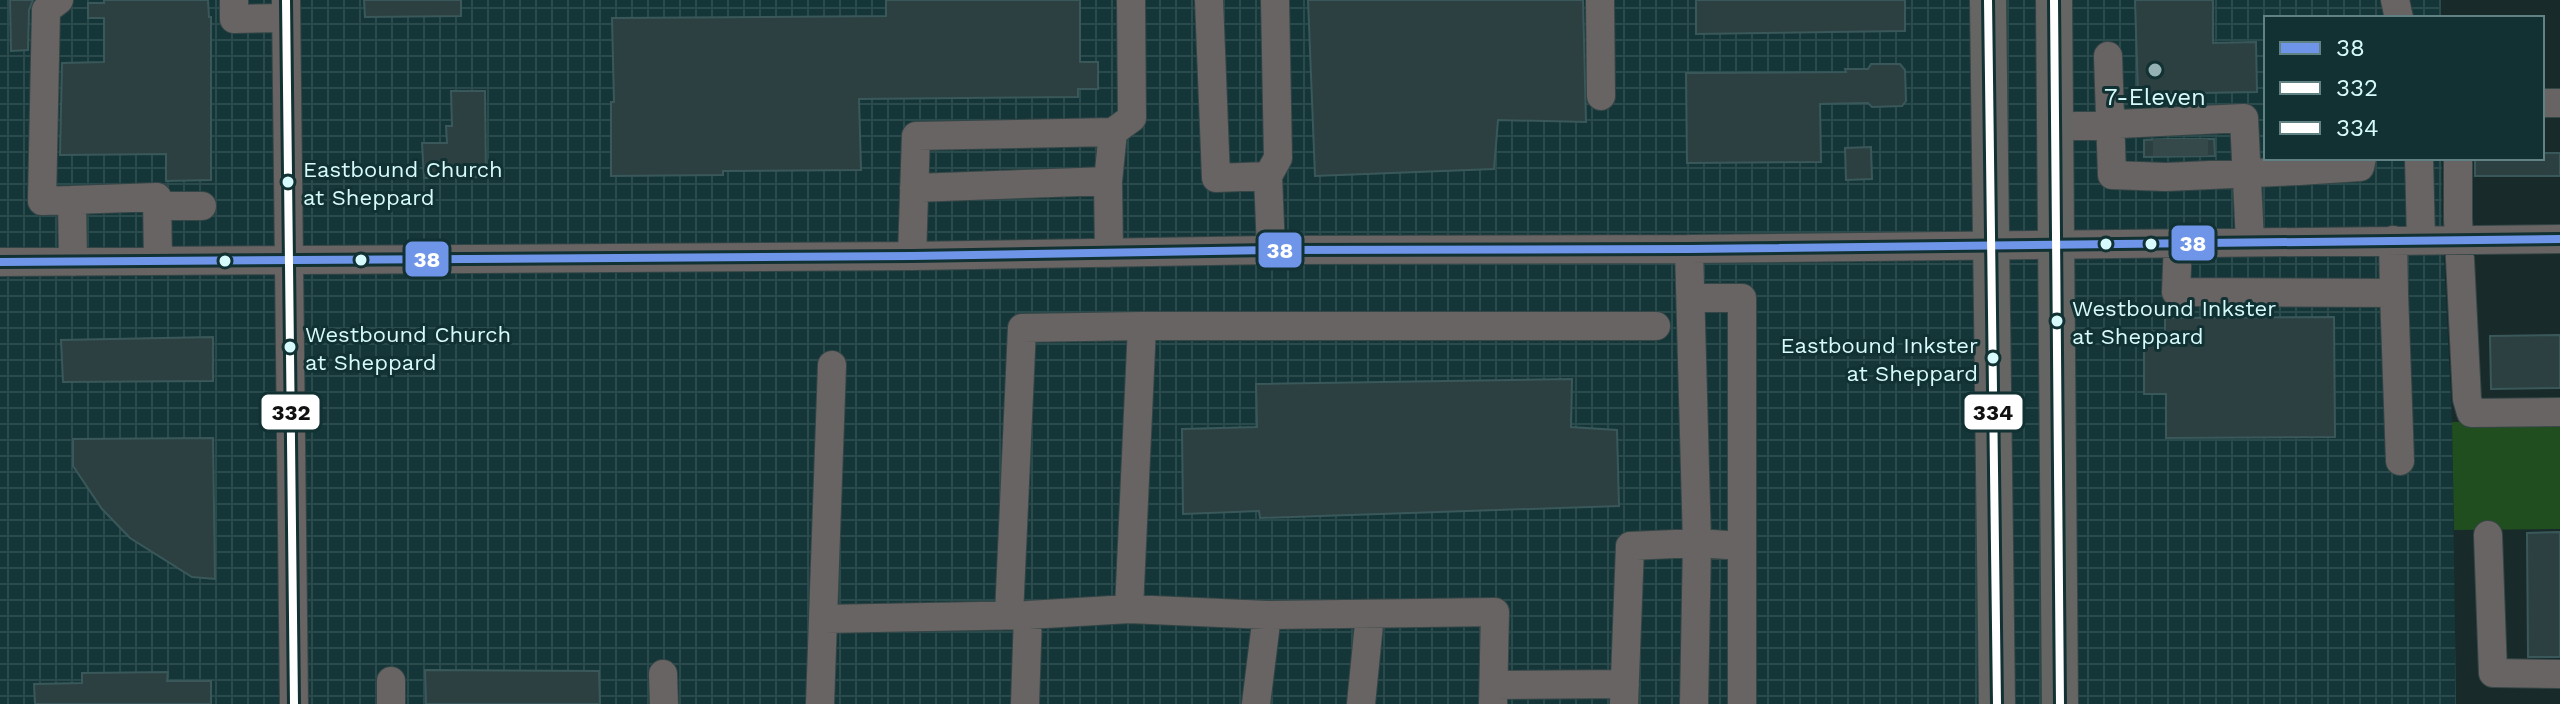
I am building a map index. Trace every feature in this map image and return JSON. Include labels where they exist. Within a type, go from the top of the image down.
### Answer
[{"type":"main road","points":[[1988,0],[1997,704]]},
{"type":"main road","points":[[2054,0],[2060,704]]},
{"type":"street","points":[[59,0],[46,10],[42,201],[157,197],[158,261]]},
{"type":"street","points":[[234,0],[234,19],[286,9],[294,704]]},
{"type":"street","points":[[912,256],[916,136],[1113,132],[1132,118],[1131,0]]},
{"type":"street","points":[[1209,0],[1216,178],[1268,176]]},
{"type":"street","points":[[1271,250],[1268,176],[1278,158],[1275,0]]},
{"type":"street","points":[[1600,0],[1601,96]]},
{"type":"street","points":[[2108,56],[2112,175],[2255,117]]},
{"type":"street","points":[[2250,242],[2247,172],[2255,117]]},
{"type":"street","points":[[2055,127],[2111,124],[2247,172],[2299,164],[2361,163]]},
{"type":"street","points":[[1109,253],[1108,181],[1113,132]]},
{"type":"street","points":[[2400,461],[2394,293],[2407,240],[2419,160]]},
{"type":"street","points":[[2458,160],[2467,399],[2471,413],[2560,412]]},
{"type":"street","points":[[914,188],[1108,181]]},
{"type":"street","points":[[72,200],[73,262]]},
{"type":"street","points":[[157,206],[202,206]]},
{"type":"street","points":[[0,262],[2560,239]]},
{"type":"street","points":[[2178,242],[2176,292],[2394,293]]},
{"type":"street","points":[[1689,249],[1697,543],[1694,704]]},
{"type":"street","points":[[1692,298],[1742,298],[1742,704]]},
{"type":"street","points":[[1129,609],[1142,326]]},
{"type":"street","points":[[1025,704],[1018,615],[1022,328],[1656,326]]},
{"type":"street","points":[[820,704],[832,365]]},
{"type":"street","points":[[2488,535],[2493,673],[2560,674]]},
{"type":"street","points":[[824,619],[1129,609],[1267,615],[1495,612],[1494,694],[1624,694],[1630,546],[1697,543],[1742,546]]},
{"type":"street","points":[[1361,704],[1370,614]]},
{"type":"street","points":[[1256,704],[1267,615]]},
{"type":"street","points":[[663,674],[664,704]]},
{"type":"shaded area","points":[[0,0],[2441,0],[2441,16],[2264,16],[2264,160],[2442,160],[2452,422],[2456,704],[0,704]]},
{"type":"green space","points":[[2452,422],[2560,422],[2560,529],[2454,530]]},
{"type":"building","points":[[10,0],[33,0],[29,10],[28,50],[11,51]]},
{"type":"building","points":[[104,0],[208,0],[211,17],[211,180],[166,181],[166,154],[60,155],[62,63],[104,62],[104,18],[88,18],[88,3],[104,3]]},
{"type":"building","points":[[364,0],[461,0],[461,16],[365,17]]},
{"type":"building","points":[[886,0],[1080,0],[1080,62],[1098,62],[1098,89],[1078,89],[1078,97],[859,99],[861,170],[611,176],[611,102],[614,102],[612,18],[886,16]]},
{"type":"building","points":[[1308,0],[1583,0],[1586,122],[1498,120],[1494,169],[1315,176]]},
{"type":"building","points":[[1696,0],[1905,0],[1905,31],[1696,34]]},
{"type":"building","points":[[2135,0],[2213,0],[2213,43],[2256,42],[2257,92],[2138,94]]},
{"type":"building","points":[[1871,64],[1900,64],[1905,70],[1906,101],[1902,106],[1820,104],[1821,162],[1687,163],[1686,73],[1846,72],[1845,69],[1868,69]]},
{"type":"building","points":[[451,91],[485,91],[486,177],[424,178],[422,143],[447,143],[446,126],[452,126]]},
{"type":"building","name":"7-Eleven","points":[[2214,139],[2215,156],[2144,157],[2144,140]]},
{"type":"building","points":[[1871,147],[1872,179],[1846,180],[1845,148]]},
{"type":"building","points":[[2544,153],[2560,153],[2560,176],[2475,176],[2475,160],[2544,160]]},
{"type":"building","points":[[2334,317],[2335,437],[2166,438],[2166,394],[2144,394],[2144,332],[2165,331],[2165,318]]},
{"type":"building","points":[[2560,335],[2560,388],[2491,389],[2490,336]]},
{"type":"building","points":[[213,337],[213,381],[63,382],[61,340]]},
{"type":"building","points":[[1572,379],[1571,427],[1617,430],[1619,506],[1260,518],[1259,511],[1183,514],[1182,429],[1257,427],[1256,384]]},
{"type":"building","points":[[213,438],[215,579],[192,577],[130,538],[102,509],[73,466],[73,439]]},
{"type":"building","points":[[2560,532],[2560,657],[2528,657],[2527,533]]},
{"type":"building","points":[[425,670],[599,671],[600,704],[426,704]]},
{"type":"building","points":[[168,672],[167,681],[211,681],[211,704],[35,704],[34,684],[82,683],[82,673]]},
{"type":"tunnel","points":[[2167,139],[2167,156]]},
{"type":"tunnel","points":[[2194,139],[2194,156]]},
{"type":"transit line","name":"332","points":[[286,0],[294,704]]},
{"type":"transit line","name":"334","points":[[1988,0],[1997,704]]},
{"type":"transit line","name":"334","points":[[2054,0],[2060,704]]},
{"type":"transit line","name":"38","points":[[0,262],[2560,239]]},
{"type":"place","name":"7-Eleven","points":[[2155,70]]},
{"type":"place","name":"Eastbound Church at Sheppard","points":[[288,182]]},
{"type":"place","name":"Westbound Inkster at Sheppard","points":[[2057,321]]},
{"type":"place","name":"Westbound Church at Sheppard","points":[[290,347]]},
{"type":"place","name":"Eastbound Inkster at Sheppard","points":[[1993,358]]}]
